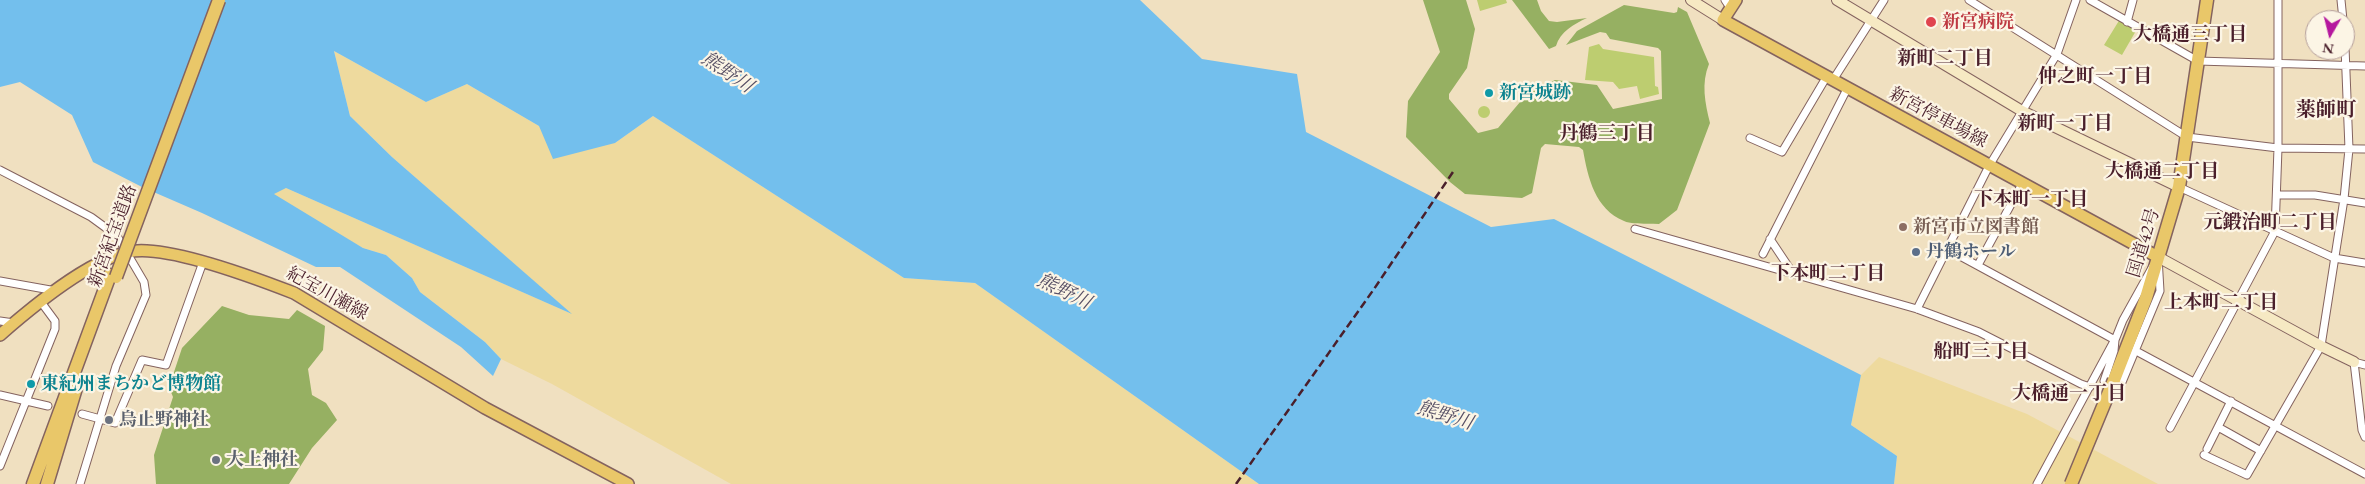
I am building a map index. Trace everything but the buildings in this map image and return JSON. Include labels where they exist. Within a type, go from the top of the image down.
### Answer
[{"type":"highway","name":"新宮紀宝道路","points":[[39,484],[85,360],[211,0]]},
{"type":"highway","name":"新宮紀宝道路","points":[[33,484],[103,294],[113,276],[219,0]]},
{"type":"highway","name":"国道42号","points":[[2071,484],[2146,298],[2179,187],[2207,0]]},
{"type":"highway","points":[[23,484],[103,294]]},
{"type":"highway","points":[[47,484],[85,360]]},
{"type":"main road","points":[[1723,20],[1730,3]]},
{"type":"main road","name":"新宮停車場線","points":[[1723,20],[2158,257]]},
{"type":"main road","name":"紀宝川瀬線","points":[[0,335],[41,302],[91,267],[127,252],[149,251],[203,262],[260,279],[294,293],[485,408],[628,484]]},
{"type":"street","points":[[1691,0],[1723,20]]},
{"type":"street","points":[[1837,0],[2022,111],[2179,187],[2334,258],[2365,263]]},
{"type":"street","points":[[1750,138],[1782,152],[1830,78],[1872,21],[1884,0]]},
{"type":"street","points":[[1969,0],[2188,137],[2278,148],[2365,149]]},
{"type":"street","points":[[1917,309],[1989,166],[2057,54],[2076,0]]},
{"type":"street","points":[[2090,0],[2198,61],[2365,66]]},
{"type":"street","points":[[2128,22],[2133,0]]},
{"type":"street","points":[[2170,428],[2275,231],[2278,148],[2278,0]]},
{"type":"street","points":[[2231,401],[2205,452],[2247,475],[2321,346],[2344,200],[2349,149],[2346,60]]},
{"type":"street","points":[[1763,254],[1847,89]]},
{"type":"street","points":[[0,170],[91,217],[117,236],[144,282],[146,295],[116,366],[80,484]]},
{"type":"street","points":[[1978,265],[2022,184]]},
{"type":"street","points":[[2277,195],[2315,195],[2365,203]]},
{"type":"street","points":[[1635,230],[1792,272],[1917,309],[1979,332],[2090,388]]},
{"type":"street","points":[[1770,239],[1792,272]]},
{"type":"street","points":[[1947,249],[2115,340]]},
{"type":"street","points":[[2158,257],[2321,346],[2354,362],[2365,365]]},
{"type":"street","points":[[2038,484],[2115,340],[2136,295],[2158,257]]},
{"type":"street","points":[[2115,340],[2114,351],[2104,381],[2105,384],[2117,389],[2120,387],[2136,351],[2160,291],[2158,257]]},
{"type":"street","points":[[82,414],[114,423],[142,360],[166,365],[203,262]]},
{"type":"street","points":[[0,281],[56,291]]},
{"type":"street","points":[[0,466],[55,329],[55,321],[41,302]]},
{"type":"street","points":[[0,322],[14,323]]},
{"type":"street","points":[[2136,351],[2365,474]]},
{"type":"street","points":[[2354,362],[2362,430],[2365,436]]},
{"type":"street","points":[[0,395],[48,406]]},
{"type":"street","points":[[2218,427],[2261,451]]},
{"type":"green space","points":[[1423,0],[1466,0],[1475,29],[1467,68],[1449,94],[1449,99],[1478,133],[1498,128],[1526,95],[1555,80],[1597,85],[1613,109],[1662,99],[1661,51],[1658,48],[1610,39],[1606,33],[1600,32],[1566,45],[1577,31],[1624,5],[1674,13],[1677,12],[1678,7],[1687,12],[1709,64],[1704,86],[1710,123],[1677,210],[1659,224],[1632,223],[1614,216],[1606,209],[1594,192],[1583,150],[1579,147],[1545,144],[1541,148],[1532,193],[1522,198],[1465,194],[1450,182],[1406,137],[1408,101],[1440,52]]},
{"type":"green space","points":[[1477,0],[1506,0],[1507,3],[1480,11]]},
{"type":"green space","points":[[1512,0],[1537,0],[1541,11],[1549,21],[1557,22],[1587,18],[1568,29],[1556,46],[1549,49]]},
{"type":"green space","points":[[2120,19],[2137,29],[2122,55],[2104,45]]},
{"type":"green space","points":[[1599,44],[1603,49],[1654,57],[1655,86],[1658,87],[1659,94],[1640,99],[1637,86],[1619,89],[1613,82],[1585,80],[1589,47]]},
{"type":"green space","points":[[1482,106],[1486,106],[1490,112],[1486,118],[1482,118],[1478,114],[1478,110]]},
{"type":"green space","points":[[222,306],[249,315],[289,319],[297,310],[325,326],[323,350],[308,369],[312,395],[326,403],[337,420],[312,448],[289,484],[156,484],[154,455],[173,397],[169,387],[182,348]]},
{"type":"sand","points":[[334,51],[426,102],[467,84],[539,126],[615,143],[653,116],[904,278],[975,283],[1259,484],[731,484],[552,384],[501,359],[485,342],[420,292],[412,278],[386,255],[363,248],[265,194],[286,188],[570,313],[392,157],[350,116]]},
{"type":"sand","points":[[1879,357],[2027,414],[2158,484],[1894,484],[1897,456],[1851,425],[1861,375]]},
{"type":"water","name":"熊野川","points":[[0,0],[1140,0],[1202,59],[1297,74],[1306,132],[1491,227],[1554,219],[1861,375],[1851,425],[1897,456],[1894,484],[1259,484],[975,283],[904,278],[653,116],[615,143],[553,159],[539,126],[467,84],[426,102],[334,51],[350,116],[392,157],[572,314],[286,188],[274,194],[363,248],[386,255],[412,278],[420,292],[485,342],[501,359],[493,376],[461,347],[340,267],[316,267],[142,187],[93,162],[72,115],[20,82],[0,87]]},
{"type":"railway","points":[[1236,484],[1374,289],[1455,169]]},
{"type":"place","name":"新宮病院","points":[[1931,22]]},
{"type":"place","name":"新宮城跡","points":[[1489,93]]},
{"type":"place","name":"新宮市立図書館","points":[[1903,227]]},
{"type":"place","name":"丹鶴ホール","points":[[1916,252]]},
{"type":"place","name":"東紀州まちかど博物館","points":[[31,384]]},
{"type":"place","name":"烏止野神社","points":[[109,420]]},
{"type":"place","name":"大上神社","points":[[216,460]]},
{"type":"district","name":"大橋通三丁目","points":[[2190,35]]},
{"type":"district","name":"新町二丁目","points":[[1945,59]]},
{"type":"district","name":"仲之町一丁目","points":[[2095,77]]},
{"type":"district","name":"薬師町","points":[[2326,111]]},
{"type":"district","name":"新町一丁目","points":[[2065,124]]},
{"type":"district","name":"丹鶴三丁目","points":[[1607,134]]},
{"type":"district","name":"大橋通二丁目","points":[[2162,172]]},
{"type":"district","name":"下本町一丁目","points":[[2031,200]]},
{"type":"district","name":"元鍛治町二丁目","points":[[2270,223]]},
{"type":"district","name":"下本町二丁目","points":[[1828,274]]},
{"type":"district","name":"上本町二丁目","points":[[2221,303]]},
{"type":"district","name":"船町三丁目","points":[[1981,352]]},
{"type":"district","name":"大橋通一丁目","points":[[2069,394]]}]
